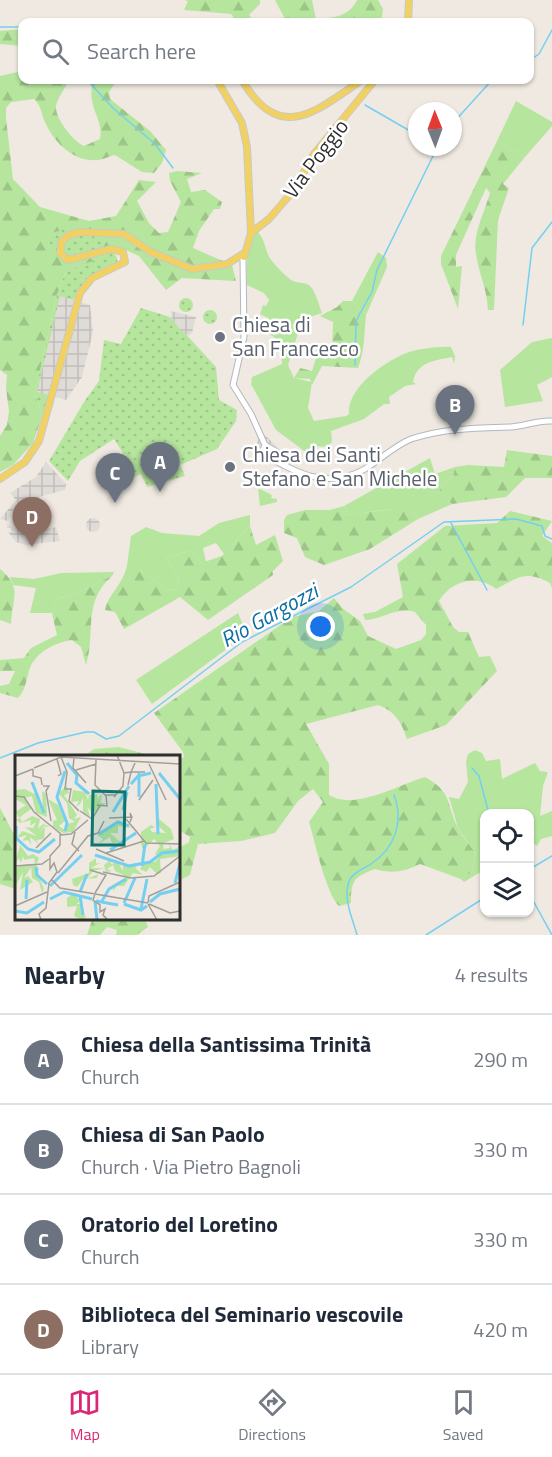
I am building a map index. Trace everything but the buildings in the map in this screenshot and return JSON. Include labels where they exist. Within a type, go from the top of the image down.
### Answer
[{"type":"main road","points":[[408,18],[409,0]]},
{"type":"main road","points":[[0,479],[25,462],[39,441],[80,293],[92,278],[125,262],[124,253],[111,249],[68,260],[60,253],[62,241],[69,235],[81,232],[124,234],[151,252],[192,269],[227,264],[241,257],[251,233],[249,171],[242,123],[219,84]]},
{"type":"main road","points":[[245,84],[255,99],[266,108],[284,116],[298,117],[313,113],[356,84]]},
{"type":"main road","name":"Via Poggio","points":[[251,233],[268,219],[294,190],[314,154],[372,84]]},
{"type":"street","points":[[241,257],[243,337],[233,385],[266,445],[262,453],[314,478],[334,479],[364,469],[411,440],[444,431],[520,426],[542,420],[552,421]]},
{"type":"green space","points":[[184,0],[260,0],[260,4],[249,15],[251,18],[234,18],[231,14],[184,10],[188,1]]},
{"type":"green space","points":[[275,0],[312,0],[316,18],[284,17]]},
{"type":"green space","points":[[357,0],[378,0],[383,9],[382,17],[325,18],[345,13],[354,6]]},
{"type":"green space","points":[[18,29],[18,46],[0,44],[0,31]]},
{"type":"green space","points":[[18,72],[18,84],[67,84],[57,103],[56,111],[66,129],[84,146],[100,139],[100,125],[92,99],[92,84],[114,84],[109,92],[110,99],[150,131],[166,150],[162,163],[154,173],[142,172],[115,155],[97,160],[79,158],[64,149],[58,142],[48,128],[34,99],[11,102],[6,108],[6,118],[13,179],[40,207],[89,221],[116,216],[139,180],[156,182],[137,201],[149,223],[159,233],[168,232],[181,202],[170,181],[169,173],[177,171],[202,173],[187,179],[191,192],[205,190],[222,202],[220,209],[214,209],[199,231],[193,248],[232,265],[236,281],[182,278],[166,290],[139,256],[126,250],[66,271],[57,295],[35,393],[42,416],[33,443],[13,465],[0,472],[0,436],[7,425],[9,411],[7,375],[0,370],[0,76]]},
{"type":"green space","points":[[516,101],[552,122],[552,126],[525,157],[497,141]]},
{"type":"green space","points":[[497,141],[525,157],[503,184],[509,188],[498,220],[494,310],[488,310],[475,247],[477,231],[490,193],[486,188],[456,255],[456,267],[462,266],[458,309],[441,264],[441,256]]},
{"type":"green space","points":[[68,228],[77,235],[102,234],[104,248],[70,257],[53,255],[50,242],[52,233]]},
{"type":"green space","points":[[257,231],[270,258],[279,269],[293,281],[311,287],[322,313],[302,320],[288,365],[294,378],[312,382],[308,408],[314,421],[349,414],[350,404],[360,386],[377,370],[404,354],[427,348],[451,347],[455,356],[454,364],[452,357],[432,361],[422,366],[415,375],[413,382],[416,384],[405,386],[389,397],[390,404],[384,404],[364,419],[331,431],[332,441],[329,447],[311,446],[311,456],[276,430],[251,384],[252,377],[282,364],[281,349],[277,340],[264,333],[270,319],[260,314],[263,305],[266,306],[269,300],[264,293],[247,285],[250,244]]},
{"type":"green space","points":[[378,252],[386,258],[387,267],[366,315],[352,301]]},
{"type":"green space","points":[[111,254],[116,255],[118,263],[89,277],[74,298],[47,408],[42,416],[35,393],[57,295],[66,271]]},
{"type":"green space","points":[[183,298],[189,298],[193,305],[189,312],[183,312],[179,308],[179,302]]},
{"type":"green space","points":[[343,301],[352,301],[366,315],[363,348],[358,368],[322,366],[312,385],[310,379],[294,378],[300,368],[312,371],[317,355],[332,354],[333,322],[320,316]]},
{"type":"green space","points":[[141,308],[170,317],[216,367],[219,400],[237,410],[236,421],[217,449],[180,465],[185,476],[147,487],[141,474],[114,487],[100,469],[123,453],[114,439],[80,461],[68,481],[49,461],[99,381],[104,340],[121,344]]},
{"type":"green space","points":[[207,310],[213,310],[217,317],[213,324],[207,324],[203,320],[203,314]]},
{"type":"green space","points":[[552,338],[552,377],[537,385],[543,401],[505,407],[500,370],[532,342]]},
{"type":"green space","points":[[507,450],[552,456],[552,478],[525,478],[506,497],[452,504],[438,491],[453,476],[455,467],[468,465],[504,467]]},
{"type":"green space","points":[[430,458],[435,474],[455,467],[453,476],[438,491],[452,504],[418,519],[413,510],[405,509],[348,515],[344,506]]},
{"type":"green space","points":[[258,488],[272,495],[271,498],[277,499],[277,502],[260,506]]},
{"type":"green space","points":[[344,506],[348,515],[406,507],[413,510],[418,519],[370,549],[324,565],[305,557],[297,538],[284,533],[284,520],[287,515],[305,510],[330,510]]},
{"type":"green space","points":[[510,511],[552,521],[542,536],[552,543],[552,588],[550,583],[542,579],[528,576],[517,578],[496,589],[481,582],[465,582],[450,588],[444,594],[439,601],[453,627],[459,632],[468,632],[479,657],[490,656],[497,671],[446,725],[407,739],[397,718],[378,705],[306,724],[329,764],[329,795],[351,800],[376,795],[425,777],[434,782],[447,798],[459,830],[476,854],[472,872],[461,879],[420,864],[398,871],[375,869],[362,874],[355,880],[351,903],[339,906],[325,879],[309,822],[323,802],[313,789],[298,801],[275,833],[241,841],[198,844],[190,875],[180,880],[180,847],[189,842],[190,837],[180,831],[180,759],[184,757],[183,752],[154,713],[292,617],[319,611],[334,598],[342,608],[360,621],[368,636],[396,649],[421,640],[426,634],[426,625],[415,612],[402,611],[365,620],[363,614],[375,612],[403,597],[397,564],[445,526],[497,523]]},
{"type":"green space","points":[[250,515],[250,526],[224,554],[216,543],[203,548],[206,562],[201,563],[192,550],[166,558],[179,578],[177,589],[167,590],[136,566],[127,566],[131,536],[146,527],[162,533],[199,536],[219,523]]},
{"type":"green space","points":[[250,526],[256,545],[275,535],[283,561],[273,571],[273,575],[208,620],[180,597],[124,629],[115,612],[105,610],[127,566],[136,566],[167,590],[177,589],[179,578],[166,558],[192,550],[201,563],[222,556]]},
{"type":"green space","points":[[0,569],[12,582],[14,588],[11,624],[0,620]]},
{"type":"green space","points":[[114,572],[112,576],[68,597],[58,598],[52,613],[30,613],[36,588],[13,585],[10,577],[34,579],[61,573]]},
{"type":"green space","points":[[112,576],[103,586],[93,607],[86,665],[81,647],[72,640],[60,643],[47,649],[33,662],[18,698],[0,693],[0,686],[9,684],[15,671],[0,671],[0,660],[24,658],[31,648],[57,635],[52,613],[58,598],[68,597]]},
{"type":"green space","points":[[238,613],[247,634],[152,704],[136,680]]},
{"type":"green space","points":[[119,747],[149,755],[85,755],[94,749]]},
{"type":"green space","points":[[475,750],[482,753],[486,761],[500,759],[502,779],[535,763],[540,771],[548,772],[543,786],[540,816],[552,811],[552,836],[541,839],[537,846],[534,844],[534,809],[480,809],[480,872],[464,882],[461,879],[472,872],[476,854],[458,828],[449,797],[459,799],[468,782],[466,762],[468,754]]},
{"type":"green space","points":[[0,808],[15,836],[15,889],[0,884]]},
{"type":"green space","points":[[92,920],[145,920],[148,927],[137,935],[116,935],[117,930],[107,927],[100,935],[87,935]]},
{"type":"shaded area","points":[[60,296],[90,305],[93,332],[82,377],[66,400],[37,392]]},
{"type":"shaded area","points":[[171,311],[196,317],[192,333],[188,336],[179,328],[171,317]]},
{"type":"shaded area","points":[[265,435],[292,462],[286,470],[255,457],[254,451],[259,438]]},
{"type":"shaded area","points":[[46,462],[66,484],[65,490],[39,497],[42,517],[40,518],[30,518],[15,507],[8,521],[0,519],[16,500],[10,493],[36,477]]},
{"type":"shaded area","points":[[90,518],[96,518],[100,525],[96,532],[90,532],[86,528],[86,522]]},
{"type":"shaded area","points":[[7,524],[22,532],[24,528],[39,531],[56,527],[60,541],[26,545],[16,542],[8,532],[11,532],[11,528],[7,528]]},
{"type":"waterway","points":[[0,27],[18,27]]},
{"type":"waterway","points":[[534,57],[539,54],[552,30]]},
{"type":"waterway","points":[[91,84],[113,108],[155,144],[173,168]]},
{"type":"waterway","points":[[462,113],[488,84]]},
{"type":"waterway","points":[[365,105],[408,130]]},
{"type":"waterway","points":[[355,365],[356,322],[372,292],[377,270],[433,156]]},
{"type":"waterway","points":[[523,325],[532,248],[552,222]]},
{"type":"waterway","name":"Rio Gargozzi","points":[[0,758],[38,743],[86,732],[94,732],[106,739],[119,736],[242,642],[351,587],[444,522],[516,519],[542,526],[545,536],[552,539]]},
{"type":"waterway","points":[[451,523],[487,590]]},
{"type":"waterway","points":[[472,768],[479,776],[488,809]]},
{"type":"waterway","points":[[357,935],[348,904],[349,881],[379,858],[391,842],[395,834],[398,815],[394,795]]},
{"type":"waterway","points":[[534,867],[552,856]]},
{"type":"waterway","points":[[426,935],[480,901]]},
{"type":"waterway","points":[[534,902],[552,935]]},
{"type":"place","name":"Chiesa di San Francesco","points":[[220,337]]},
{"type":"place","name":"Chiesa di San Paolo","points":[[455,435]]},
{"type":"place","name":"Chiesa dei Santi Stefano e San Michele","points":[[230,467]]},
{"type":"place","name":"Chiesa della Santissima Trinità","points":[[160,492]]},
{"type":"place","name":"Oratorio del Loretino","points":[[115,503]]},
{"type":"place","name":"Biblioteca del Seminario vescovile","points":[[32,547]]}]
